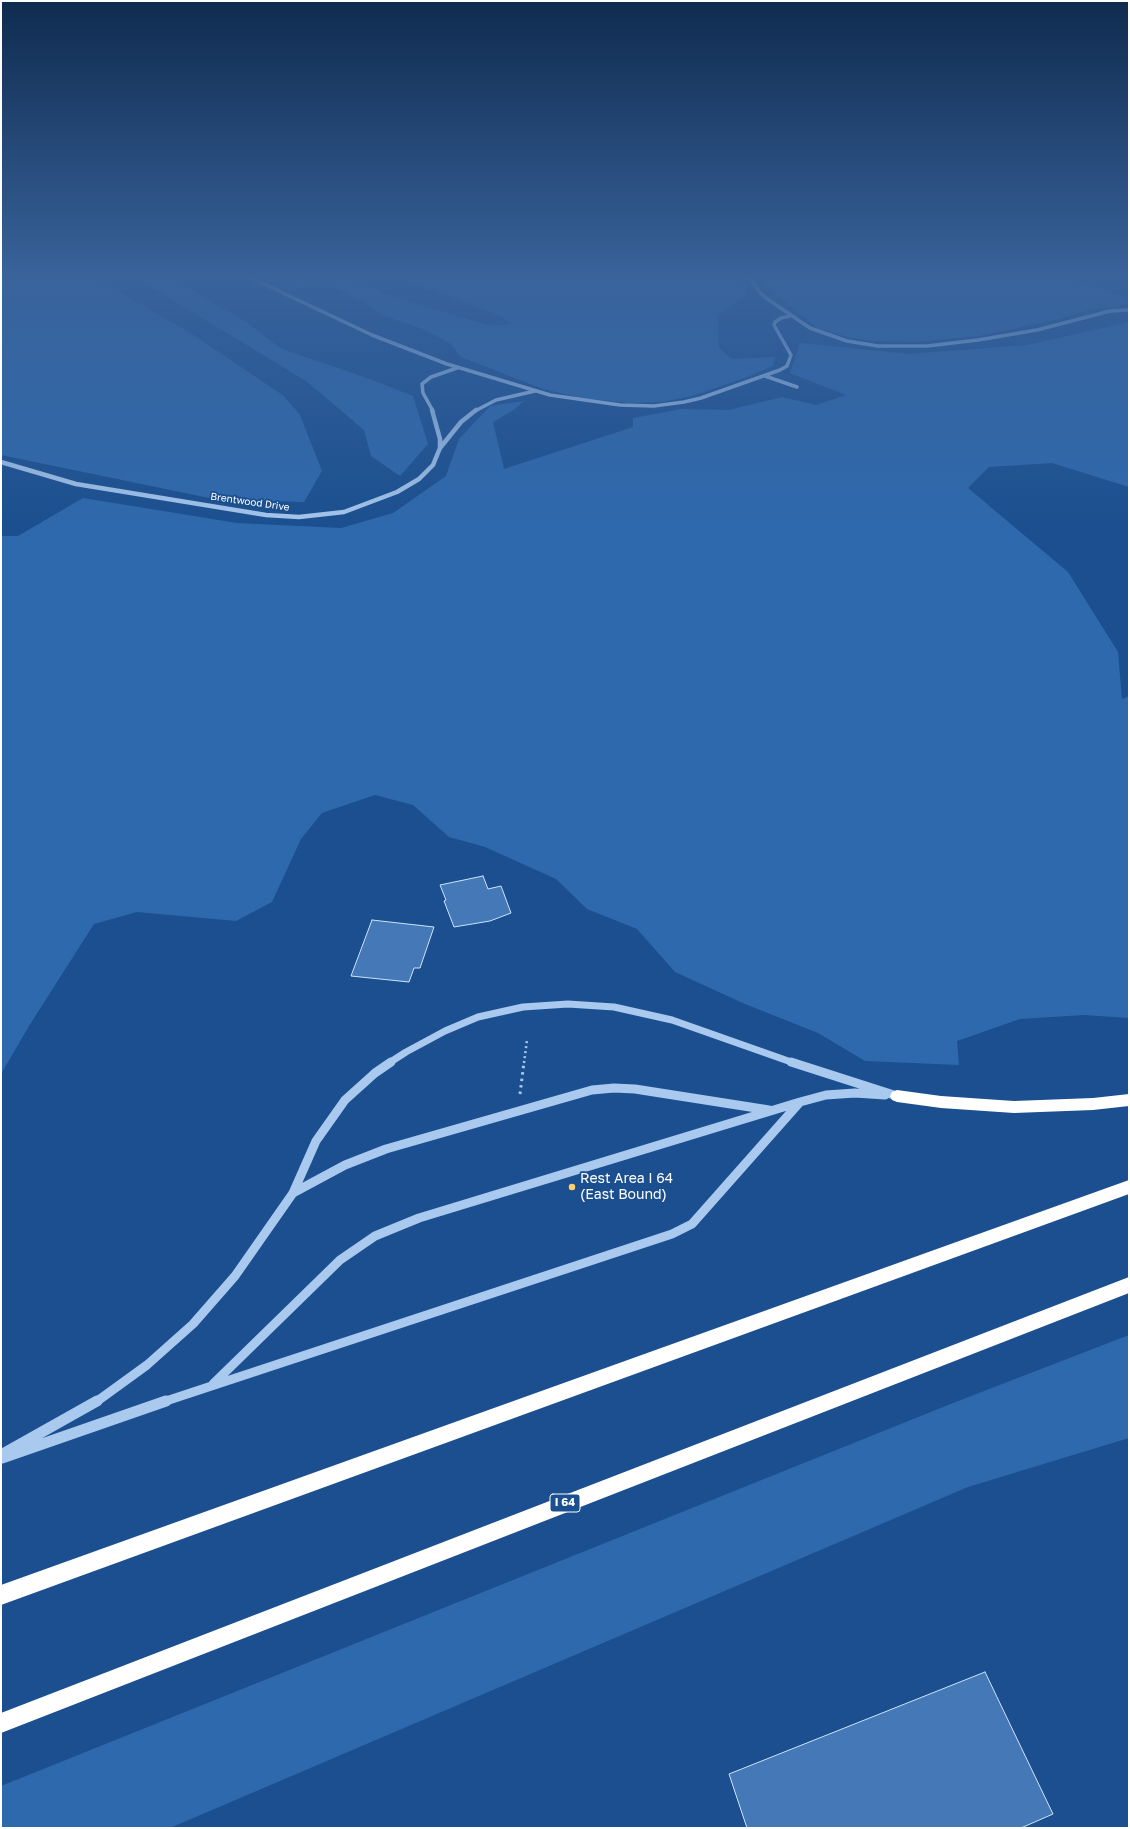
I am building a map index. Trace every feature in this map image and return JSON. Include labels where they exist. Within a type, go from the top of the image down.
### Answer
[{"type":"highway","points":[[897,1096],[941,1102],[1014,1107],[1093,1104],[1129,1100]]},
{"type":"highway","points":[[1,1595],[1129,1187]]},
{"type":"highway","name":"I 64","points":[[1,1723],[1129,1285]]},
{"type":"street","points":[[440,361],[457,368],[535,391],[591,402],[654,406],[701,398],[780,370],[787,366],[790,361]]},
{"type":"street","points":[[440,448],[435,415],[423,393],[422,384],[431,378],[457,368]]},
{"type":"street","points":[[765,376],[797,387]]},
{"type":"street","name":"Brentwood Drive","points":[[1,462],[76,484],[266,515],[299,517],[344,512],[397,492],[426,472],[437,458],[440,448],[461,422],[475,411],[496,400],[535,391]]},
{"type":"street","points":[[1,1454],[88,1408],[147,1365],[193,1324],[235,1276],[293,1193],[316,1141],[345,1100],[375,1073],[406,1052],[445,1031],[478,1018],[523,1008],[568,1004],[614,1007],[672,1020],[813,1070],[897,1096]]},
{"type":"street","points":[[293,1193],[345,1165],[386,1148],[592,1090],[614,1088],[635,1089],[771,1110]]},
{"type":"street","points":[[211,1386],[340,1260],[375,1236],[419,1218],[771,1110],[826,1095],[855,1093],[897,1096]]},
{"type":"street","points":[[1,1458],[211,1386],[672,1234],[692,1224],[800,1102]]},
{"type":"path","points":[[520,1094],[527,1040]]},
{"type":"shaded area","points":[[1,361],[233,361],[284,396],[300,415],[322,471],[304,502],[214,499],[1,455]]},
{"type":"shaded area","points":[[274,361],[318,361],[413,396],[428,444],[400,476],[371,456],[364,430],[306,381]]},
{"type":"shaded area","points":[[472,361],[774,361],[773,366],[742,379],[692,396],[662,402],[629,403],[581,398],[543,389]]},
{"type":"shaded area","points":[[794,361],[1129,361],[1129,487],[1052,463],[989,467],[968,488],[1068,572],[1118,652],[1122,699],[1129,696],[1129,1018],[1084,1015],[1020,1019],[957,1041],[959,1065],[865,1061],[818,1033],[745,1004],[675,972],[637,929],[587,909],[556,879],[485,847],[449,837],[413,805],[375,795],[322,813],[301,839],[272,902],[236,921],[137,912],[94,924],[29,1026],[1,1074],[1,536],[18,536],[83,498],[237,523],[341,528],[393,513],[446,476],[459,439],[490,406],[524,401],[512,411],[493,422],[504,469],[633,427],[633,418],[681,409],[729,410],[782,397],[816,405],[846,395],[790,373]]},
{"type":"shaded area","points":[[1129,1335],[1129,1438],[968,1487],[170,1828],[1,1828],[1,1786],[953,1403]]},
{"type":"building","points":[[483,876],[488,889],[501,886],[511,913],[490,921],[454,927],[444,901],[446,900],[440,885]]},
{"type":"building","points":[[372,920],[434,927],[420,968],[414,968],[409,982],[351,976]]},
{"type":"building","points":[[985,1672],[1053,1814],[1021,1828],[747,1828],[729,1774]]},
{"type":"place","name":"Rest Area I 64 (East Bound)","points":[[572,1187]]}]
